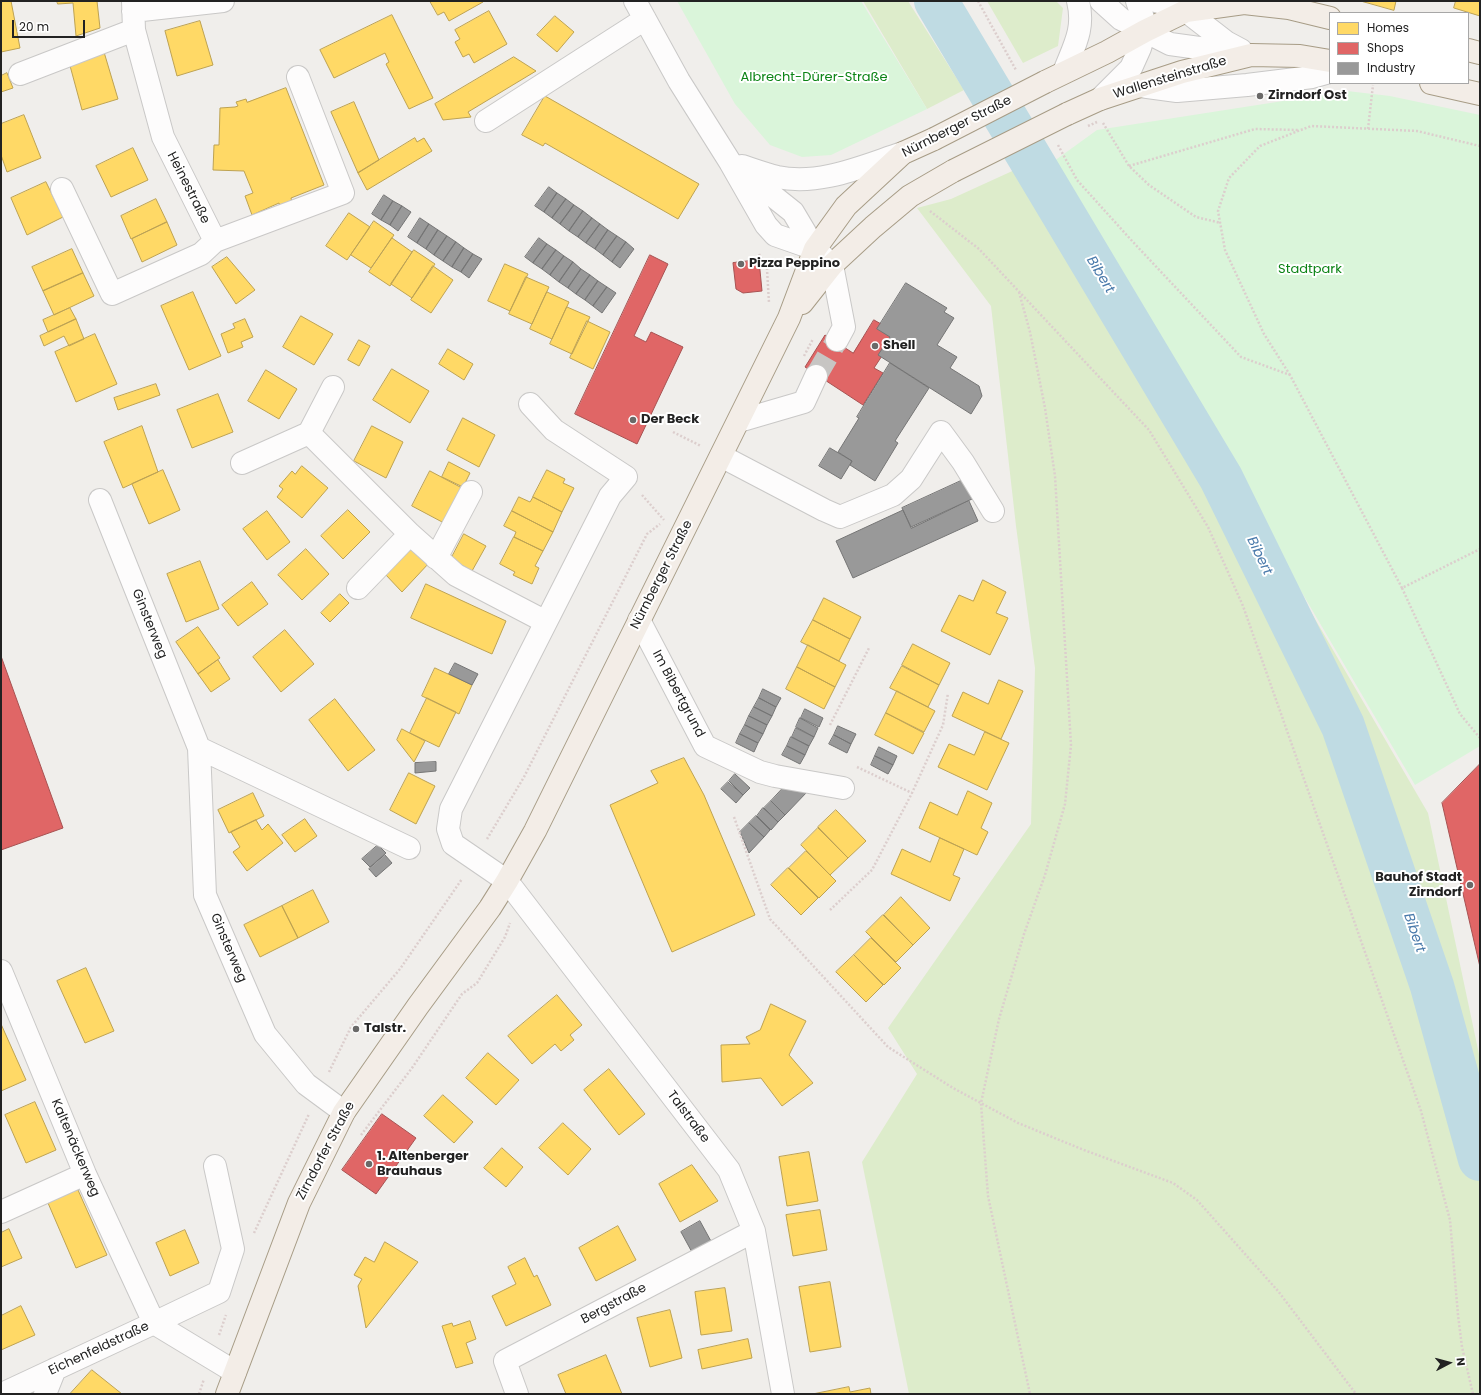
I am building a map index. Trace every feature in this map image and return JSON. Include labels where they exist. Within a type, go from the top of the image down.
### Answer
[{"type":"main road","name":"Wallensteinstraße","points":[[1107,52],[1145,31],[1184,6],[1244,4],[1289,8],[1329,18]]},
{"type":"main road","points":[[1469,50],[1480,53]]},
{"type":"main road","name":"Nürnberger Straße","points":[[535,831],[789,318],[815,249],[846,206],[903,153],[934,139],[1064,72],[1107,52]]},
{"type":"main road","name":"Wallensteinstraße","points":[[1101,110],[1140,86],[1182,72],[1251,55],[1300,56],[1329,61]]},
{"type":"main road","points":[[1435,84],[1480,94]]},
{"type":"main road","name":"Nürnberger Straße","points":[[789,318],[832,265],[873,227],[910,196],[953,171],[1067,114],[1101,110]]},
{"type":"main road","name":"Zirndorfer Straße","points":[[227,1394],[299,1203],[344,1112],[418,1006],[490,908],[535,831]]},
{"type":"street","points":[[20,74],[133,14],[223,1]]},
{"type":"street","points":[[1064,72],[1080,31],[1081,15],[1078,1]]},
{"type":"street","name":"Wallensteinstraße","points":[[1101,1],[1121,19],[1170,44],[1251,55]]},
{"type":"street","name":"Wallensteinstraße","points":[[1101,110],[1131,68],[1140,48],[1145,31],[1143,18],[1137,1]]},
{"type":"street","name":"Wallensteinstraße","points":[[1156,1],[1184,6],[1226,42],[1251,55]]},
{"type":"street","points":[[486,121],[640,10],[679,81],[730,162],[766,225],[774,235],[815,249],[832,265],[844,327],[837,340]]},
{"type":"street","name":"Heinestraße","points":[[133,14],[163,137],[215,241]]},
{"type":"street","points":[[1140,86],[1177,91],[1306,78],[1329,72]]},
{"type":"street","points":[[62,188],[112,294],[201,254],[215,241],[343,193],[298,77]]},
{"type":"street","points":[[730,162],[778,177],[806,179],[824,178],[903,153]]},
{"type":"street","points":[[739,421],[804,402],[816,376]]},
{"type":"street","points":[[242,463],[308,434],[333,387]]},
{"type":"street","points":[[507,881],[453,844],[448,829],[451,809],[610,496],[626,477],[554,430],[530,404]]},
{"type":"street","points":[[721,456],[840,517],[894,495],[911,479],[941,432],[963,462],[993,511]]},
{"type":"street","points":[[308,434],[410,534],[456,575],[546,622]]},
{"type":"street","points":[[436,558],[471,492]]},
{"type":"street","name":"Ginsterweg","points":[[100,500],[198,748],[205,895],[265,1034],[306,1084],[344,1112]]},
{"type":"street","points":[[358,588],[410,534]]},
{"type":"street","name":"Im Bibertgrund","points":[[639,620],[705,746],[760,772],[843,788]]},
{"type":"street","points":[[198,748],[409,848]]},
{"type":"street","name":"Talstraße","points":[[507,881],[729,1170],[754,1231],[783,1394]]},
{"type":"street","name":"Kaltenäckerweg","points":[[1,971],[85,1174],[154,1323]]},
{"type":"street","points":[[154,1323],[219,1292],[233,1249],[215,1166]]},
{"type":"street","points":[[1,1212],[85,1174]]},
{"type":"street","name":"Bergstraße","points":[[518,1394],[504,1361],[754,1231]]},
{"type":"street","name":"Eichenfeldstraße","points":[[2,1394],[154,1323],[235,1372]]},
{"type":"street","points":[[45,1394],[55,1369]]},
{"type":"path","points":[[978,1],[1017,71]]},
{"type":"path","points":[[1368,129],[1373,85]]},
{"type":"path","points":[[1101,110],[1130,166],[1149,185],[1196,217],[1220,223]]},
{"type":"path","points":[[1480,146],[1417,131],[1311,126],[1260,146],[1229,178],[1218,211],[1225,250],[1264,334],[1290,375],[1402,588],[1460,714],[1480,738]]},
{"type":"path","points":[[1130,166],[1255,129],[1300,130]]},
{"type":"path","points":[[1055,139],[1078,180],[1133,242],[1241,357],[1290,375]]},
{"type":"path","points":[[910,196],[979,249],[1150,430],[1208,527],[1243,606],[1421,1111],[1450,1220],[1462,1347],[1473,1394]]},
{"type":"path","points":[[761,249],[758,252],[767,269],[769,308]]},
{"type":"path","points":[[1019,291],[1030,332],[1045,408],[1055,476],[1071,745],[1065,804],[1045,875],[1024,934],[999,1019],[981,1103],[988,1196],[1030,1394]]},
{"type":"path","points":[[674,432],[701,446]]},
{"type":"path","points":[[698,453],[704,439]]},
{"type":"path","points":[[626,477],[664,520]]},
{"type":"path","points":[[252,1240],[256,1225],[351,1027],[400,969],[475,860],[524,777],[647,534],[664,520],[667,514]]},
{"type":"path","points":[[1402,588],[1480,549]]},
{"type":"path","points":[[830,726],[869,648]]},
{"type":"path","points":[[830,910],[872,870],[912,793],[943,725],[948,693]]},
{"type":"path","points":[[854,766],[912,793]]},
{"type":"path","points":[[734,818],[770,919],[888,1047],[953,1088],[1018,1123],[1084,1150],[1173,1183],[1197,1200],[1278,1291],[1356,1394]]},
{"type":"path","points":[[211,1358],[226,1313]]},
{"type":"green space","name":"Albrecht-Dürer-Straße","points":[[677,1],[861,1],[927,109],[831,155],[802,157],[770,145],[735,104]]},
{"type":"green space","points":[[863,1],[908,1],[964,90],[927,109]]},
{"type":"green space","points":[[987,1],[1056,1],[1063,8],[1058,46],[1023,63]]},
{"type":"green space","name":"Stadtpark","points":[[1347,91],[1390,96],[1480,115],[1480,746],[1415,785],[1050,164],[1097,130]]},
{"type":"green space","points":[[1043,157],[1050,164],[1428,813],[1480,1059],[1480,1394],[909,1394],[862,1162],[917,1074],[888,1028],[1031,824],[1035,668],[1016,526],[991,306],[917,208],[951,199]]},
{"type":"building: Homes","points":[[1,1],[11,1],[20,48],[1,52]]},
{"type":"building: Homes","points":[[57,1],[97,1],[100,28],[76,36],[73,3],[58,4]]},
{"type":"building: Homes","points":[[430,1],[483,2],[449,21],[444,12],[438,15]]},
{"type":"building: Homes","points":[[1361,1],[1396,1],[1394,10]]},
{"type":"building: Homes","points":[[1456,1],[1480,1],[1480,16],[1469,12],[1454,8]]},
{"type":"building: Homes","points":[[489,11],[507,44],[474,63],[469,54],[463,57],[455,42],[460,39],[455,30]]},
{"type":"building: Homes","points":[[392,15],[433,98],[409,109],[386,64],[389,62],[385,53],[334,78],[320,50]]},
{"type":"building: Homes","points":[[555,16],[574,32],[557,52],[537,35]]},
{"type":"building: Homes","points":[[200,21],[213,65],[177,76],[165,31]]},
{"type":"building: Homes","points":[[104,52],[118,99],[82,110],[69,62]]},
{"type":"building: Homes","points":[[514,57],[536,71],[468,112],[471,117],[443,120],[435,104]]},
{"type":"building: Homes","points":[[7,73],[13,88],[1,92],[1,76]]},
{"type":"building: Homes","points":[[286,88],[324,185],[291,198],[292,202],[280,207],[279,203],[252,215],[245,196],[253,193],[244,171],[213,170],[214,145],[219,145],[220,108],[235,107],[238,106],[236,102],[246,99],[247,102]]},
{"type":"building: Homes","points":[[545,96],[699,184],[678,219],[545,143],[543,146],[522,135]]},
{"type":"building: Homes","points":[[354,102],[379,160],[358,173],[331,112]]},
{"type":"building: Homes","points":[[24,115],[41,158],[7,172],[1,155],[1,124]]},
{"type":"building: Homes","points":[[415,138],[417,142],[424,138],[432,151],[367,190],[358,173]]},
{"type":"building: Homes","points":[[133,148],[148,180],[111,197],[96,166]]},
{"type":"building: Homes","points":[[46,182],[63,217],[27,235],[11,198]]},
{"type":"building: Homes","points":[[156,199],[167,222],[131,239],[121,216]]},
{"type":"building: Homes","points":[[349,213],[370,227],[347,260],[326,246]]},
{"type":"building: Homes","points":[[374,221],[394,235],[371,268],[351,255]]},
{"type":"building: Homes","points":[[167,222],[177,245],[142,262],[132,239]]},
{"type":"building: Homes","points":[[392,238],[412,252],[390,286],[369,272]]},
{"type":"building: Homes","points":[[72,249],[83,273],[43,291],[32,267]]},
{"type":"building: Homes","points":[[414,250],[435,264],[412,298],[391,284]]},
{"type":"building: Homes","points":[[227,257],[255,290],[236,304],[212,267]]},
{"type":"building: Homes","points":[[505,264],[528,274],[510,311],[488,301]]},
{"type":"building: Homes","points":[[433,266],[453,280],[431,313],[411,300]]},
{"type":"building: Homes","points":[[83,273],[94,296],[54,315],[43,291]]},
{"type":"building: Homes","points":[[526,277],[549,287],[532,324],[509,314]]},
{"type":"building: Homes","points":[[193,292],[221,356],[189,370],[161,306]]},
{"type":"building: Homes","points":[[547,292],[569,302],[552,339],[530,329]]},
{"type":"building: Homes","points":[[567,307],[590,317],[572,354],[550,344]]},
{"type":"building: Homes","points":[[70,308],[76,319],[48,332],[43,320]]},
{"type":"building: Homes","points":[[301,316],[333,334],[314,365],[283,347]]},
{"type":"building: Homes","points":[[76,319],[84,339],[69,346],[64,336],[44,346],[40,336]]},
{"type":"building: Homes","points":[[245,319],[253,337],[241,342],[243,347],[228,353],[221,334],[235,328],[233,324]]},
{"type":"building: Homes","points":[[587,321],[610,332],[593,369],[570,358]]},
{"type":"building: Homes","points":[[95,334],[117,384],[76,402],[55,352]]},
{"type":"building: Homes","points":[[359,340],[370,346],[359,366],[348,360]]},
{"type":"building: Homes","points":[[448,349],[473,364],[464,380],[439,364]]},
{"type":"building: Homes","points":[[392,369],[429,391],[410,423],[373,400]]},
{"type":"building: Homes","points":[[266,370],[297,389],[279,419],[248,401]]},
{"type":"building: Homes","points":[[156,384],[160,395],[118,410],[114,398]]},
{"type":"building: Homes","points":[[218,394],[233,432],[192,448],[177,410]]},
{"type":"building: Homes","points":[[463,418],[495,435],[479,467],[447,450]]},
{"type":"building: Homes","points":[[142,426],[158,472],[123,488],[104,442]]},
{"type":"building: Homes","points":[[372,426],[403,442],[386,478],[354,461]]},
{"type":"building: Homes","points":[[449,462],[470,473],[463,487],[442,477]]},
{"type":"building: Homes","points":[[302,466],[328,488],[302,518],[277,497],[283,489],[279,486],[292,471],[295,474]]},
{"type":"building: Homes","points":[[163,470],[180,510],[149,524],[132,484]]},
{"type":"building: Homes","points":[[547,470],[565,479],[563,483],[574,488],[562,512],[533,497]]},
{"type":"building: Homes","points":[[430,471],[462,488],[444,523],[412,506]]},
{"type":"building: Homes","points":[[519,497],[530,502],[533,497],[562,512],[553,532],[512,511]]},
{"type":"building: Homes","points":[[348,510],[370,532],[343,559],[321,536]]},
{"type":"building: Homes","points":[[267,511],[290,542],[267,560],[243,529]]},
{"type":"building: Homes","points":[[512,511],[553,532],[543,551],[514,537],[516,532],[504,526]]},
{"type":"building: Homes","points":[[464,534],[486,546],[472,571],[451,559]]},
{"type":"building: Homes","points":[[514,537],[543,551],[535,566],[539,568],[532,584],[513,575],[515,572],[500,564]]},
{"type":"building: Homes","points":[[412,546],[429,563],[402,592],[385,574]]},
{"type":"building: Homes","points":[[306,549],[329,574],[302,600],[278,575]]},
{"type":"building: Homes","points":[[200,561],[219,609],[186,622],[167,574]]},
{"type":"building: Homes","points":[[983,580],[1006,592],[996,613],[1008,618],[990,655],[941,631],[959,595],[973,601]]},
{"type":"building: Homes","points":[[252,582],[268,604],[238,626],[222,605]]},
{"type":"building: Homes","points":[[426,584],[506,621],[492,654],[411,618]]},
{"type":"building: Homes","points":[[340,594],[349,603],[330,622],[321,613]]},
{"type":"building: Homes","points":[[824,598],[861,617],[850,639],[813,620]]},
{"type":"building: Homes","points":[[813,620],[850,639],[839,661],[801,642]]},
{"type":"building: Homes","points":[[198,627],[220,658],[198,674],[176,642]]},
{"type":"building: Homes","points":[[285,630],[314,664],[281,692],[253,657]]},
{"type":"building: Homes","points":[[913,644],[950,663],[939,685],[902,665]]},
{"type":"building: Homes","points":[[808,645],[846,665],[835,687],[797,667]]},
{"type":"building: Homes","points":[[218,660],[230,679],[211,692],[198,674]]},
{"type":"building: Homes","points":[[902,666],[939,685],[928,707],[890,688]]},
{"type":"building: Homes","points":[[797,667],[835,687],[824,709],[786,689]]},
{"type":"building: Homes","points":[[435,668],[472,685],[459,714],[422,696]]},
{"type":"building: Homes","points":[[999,680],[1023,691],[1001,739],[952,716],[963,692],[988,704]]},
{"type":"building: Homes","points":[[897,691],[935,711],[924,732],[886,713]]},
{"type":"building: Homes","points":[[427,698],[456,712],[439,747],[410,733]]},
{"type":"building: Homes","points":[[335,699],[375,750],[348,771],[309,720]]},
{"type":"building: Homes","points":[[886,713],[924,733],[913,754],[875,735]]},
{"type":"building: Homes","points":[[402,729],[425,741],[414,762],[397,740]]},
{"type":"building: Homes","points":[[985,732],[1009,743],[987,790],[938,767],[949,744],[974,755]]},
{"type":"building: Homes","points":[[684,758],[704,795],[755,915],[672,952],[610,805],[658,783],[651,771]]},
{"type":"building: Homes","points":[[409,773],[435,786],[416,824],[390,810]]},
{"type":"building: Homes","points":[[968,791],[992,803],[981,828],[988,832],[977,855],[919,828],[930,802],[957,815]]},
{"type":"building: Homes","points":[[253,793],[264,816],[229,833],[218,810]]},
{"type":"building: Homes","points":[[836,810],[866,841],[848,858],[818,827]]},
{"type":"building: Homes","points":[[305,819],[317,836],[295,852],[282,835]]},
{"type":"building: Homes","points":[[256,820],[262,830],[268,824],[283,843],[247,871],[233,852],[240,847],[231,832]]},
{"type":"building: Homes","points":[[818,828],[848,858],[830,875],[801,845]]},
{"type":"building: Homes","points":[[940,838],[964,849],[953,875],[960,878],[950,901],[891,874],[902,849],[930,862]]},
{"type":"building: Homes","points":[[806,851],[836,881],[819,898],[789,868]]},
{"type":"building: Homes","points":[[788,868],[818,898],[801,915],[771,885]]},
{"type":"building: Homes","points":[[313,890],[329,922],[298,938],[282,906]]},
{"type":"building: Homes","points":[[901,897],[930,928],[913,945],[884,915]]},
{"type":"building: Homes","points":[[282,906],[298,938],[260,957],[244,925]]},
{"type":"building: Homes","points":[[883,915],[913,945],[896,962],[866,932]]},
{"type":"building: Homes","points":[[871,938],[901,968],[884,985],[854,955]]},
{"type":"building: Homes","points":[[854,955],[883,985],[866,1002],[836,972]]},
{"type":"building: Homes","points":[[86,968],[114,1031],[85,1043],[57,981]]},
{"type":"building: Homes","points":[[557,995],[582,1025],[570,1035],[574,1040],[561,1051],[555,1044],[532,1064],[508,1036]]},
{"type":"building: Homes","points":[[771,1004],[806,1021],[789,1055],[813,1083],[782,1106],[761,1078],[722,1082],[721,1045],[750,1044],[746,1037],[760,1030]]},
{"type":"building: Homes","points":[[1,1024],[26,1080],[1,1091]]},
{"type":"building: Homes","points":[[488,1053],[519,1080],[496,1105],[466,1078]]},
{"type":"building: Homes","points":[[609,1069],[645,1114],[619,1135],[584,1090]]},
{"type":"building: Homes","points":[[443,1095],[473,1122],[454,1143],[424,1116]]},
{"type":"building: Homes","points":[[35,1102],[56,1150],[26,1163],[5,1115]]},
{"type":"building: Homes","points":[[563,1123],[591,1149],[568,1175],[539,1148]]},
{"type":"building: Homes","points":[[502,1148],[523,1167],[506,1187],[484,1168]]},
{"type":"building: Homes","points":[[809,1152],[818,1201],[787,1206],[779,1157]]},
{"type":"building: Homes","points":[[692,1165],[718,1201],[680,1222],[659,1184]]},
{"type":"building: Homes","points":[[78,1190],[107,1255],[76,1268],[48,1203]]},
{"type":"building: Homes","points":[[820,1210],[827,1250],[793,1256],[786,1215]]},
{"type":"building: Homes","points":[[618,1226],[636,1260],[596,1281],[579,1248]]},
{"type":"building: Homes","points":[[9,1229],[22,1258],[1,1267],[1,1233]]},
{"type":"building: Homes","points":[[185,1230],[199,1263],[170,1276],[156,1243]]},
{"type":"building: Homes","points":[[385,1242],[418,1262],[366,1328],[358,1286],[362,1279],[354,1275],[365,1257],[374,1262]]},
{"type":"building: Homes","points":[[525,1258],[534,1277],[537,1275],[551,1305],[506,1326],[492,1296],[516,1284],[508,1267]]},
{"type":"building: Homes","points":[[830,1282],[841,1347],[810,1352],[799,1287]]},
{"type":"building: Homes","points":[[725,1288],[732,1331],[701,1335],[695,1292]]},
{"type":"building: Homes","points":[[21,1306],[35,1335],[1,1350],[1,1316]]},
{"type":"building: Homes","points":[[670,1310],[682,1358],[650,1367],[637,1318]]},
{"type":"building: Homes","points":[[470,1321],[476,1339],[466,1343],[473,1363],[456,1368],[442,1326],[452,1323],[453,1326]]},
{"type":"building: Homes","points":[[748,1339],[752,1358],[702,1369],[698,1350]]},
{"type":"building: Homes","points":[[606,1355],[622,1394],[566,1394],[558,1375]]},
{"type":"building: Homes","points":[[92,1370],[122,1394],[70,1394]]},
{"type":"building: Homes","points":[[849,1387],[850,1392],[870,1388],[871,1394],[813,1394]]},
{"type":"building: Shops","points":[[650,255],[668,264],[634,336],[646,342],[651,332],[683,347],[637,444],[575,414]]},
{"type":"building: Shops","points":[[759,260],[762,291],[743,293],[736,289],[733,263]]},
{"type":"building: Shops","points":[[874,320],[897,333],[874,368],[883,373],[863,405],[805,367],[825,335],[853,353]]},
{"type":"building: Shops","points":[[1,656],[63,828],[1,850]]},
{"type":"building: Shops","name":"Bauhof Stadt Zirndorf","points":[[1480,764],[1480,967],[1442,803]]},
{"type":"building: Shops","points":[[382,1114],[416,1138],[376,1194],[342,1170]]},
{"type":"building: Industry","points":[[549,187],[557,193],[544,212],[535,206]]},
{"type":"building: Industry","points":[[557,193],[566,199],[552,218],[544,212]]},
{"type":"building: Industry","points":[[384,195],[393,201],[381,220],[372,214]]},
{"type":"building: Industry","points":[[566,199],[574,205],[560,224],[552,218]]},
{"type":"building: Industry","points":[[393,201],[402,206],[390,225],[381,220]]},
{"type":"building: Industry","points":[[574,205],[583,211],[569,231],[560,224]]},
{"type":"building: Industry","points":[[402,206],[411,212],[398,231],[390,225]]},
{"type":"building: Industry","points":[[583,211],[592,218],[578,237],[569,231]]},
{"type":"building: Industry","points":[[420,218],[429,224],[417,243],[408,237]]},
{"type":"building: Industry","points":[[592,218],[600,224],[586,243],[578,237]]},
{"type":"building: Industry","points":[[429,224],[438,230],[426,249],[417,243]]},
{"type":"building: Industry","points":[[600,224],[608,230],[595,249],[586,243]]},
{"type":"building: Industry","points":[[438,230],[447,236],[434,255],[426,249]]},
{"type":"building: Industry","points":[[608,230],[617,236],[603,255],[595,249]]},
{"type":"building: Industry","points":[[447,236],[456,242],[443,261],[434,255]]},
{"type":"building: Industry","points":[[617,236],[626,242],[612,262],[603,255]]},
{"type":"building: Industry","points":[[539,238],[547,244],[533,263],[525,257]]},
{"type":"building: Industry","points":[[456,242],[464,248],[452,267],[443,261]]},
{"type":"building: Industry","points":[[626,242],[634,249],[620,268],[612,262]]},
{"type":"building: Industry","points":[[547,244],[556,250],[542,269],[533,263]]},
{"type":"building: Industry","points":[[464,248],[473,254],[461,272],[452,267]]},
{"type":"building: Industry","points":[[556,250],[564,256],[550,275],[542,269]]},
{"type":"building: Industry","points":[[473,254],[482,259],[469,278],[461,272]]},
{"type":"building: Industry","points":[[564,256],[573,262],[559,282],[550,275]]},
{"type":"building: Industry","points":[[573,262],[581,269],[568,288],[559,282]]},
{"type":"building: Industry","points":[[581,269],[590,275],[576,294],[568,288]]},
{"type":"building: Industry","points":[[590,275],[598,281],[585,300],[576,294]]},
{"type":"building: Industry","points":[[598,281],[607,287],[593,306],[585,300]]},
{"type":"building: Industry","points":[[906,283],[947,308],[944,312],[954,318],[937,345],[957,357],[950,368],[979,386],[982,396],[971,414],[878,355],[890,337],[877,329]]},
{"type":"building: Industry","points":[[607,287],[616,293],[602,313],[593,306]]},
{"type":"building: Industry","points":[[890,363],[929,388],[895,441],[898,443],[875,481],[850,465],[852,461],[838,452],[859,418],[857,417]]},
{"type":"building: Industry","points":[[830,448],[852,461],[841,479],[819,466]]},
{"type":"building: Industry","points":[[963,480],[972,499],[911,527],[902,508]]},
{"type":"building: Industry","points":[[969,501],[978,521],[853,578],[836,541],[903,510],[911,528]]},
{"type":"building: Industry","points":[[455,663],[478,674],[472,685],[449,674]]},
{"type":"building: Industry","points":[[763,689],[781,698],[776,707],[759,698]]},
{"type":"building: Industry","points":[[759,698],[776,707],[772,716],[754,707]]},
{"type":"building: Industry","points":[[754,707],[772,716],[767,725],[749,716]]},
{"type":"building: Industry","points":[[805,709],[823,718],[819,727],[801,718]]},
{"type":"building: Industry","points":[[749,716],[767,725],[763,734],[745,725]]},
{"type":"building: Industry","points":[[800,718],[818,728],[814,737],[796,727]]},
{"type":"building: Industry","points":[[745,725],[763,734],[758,743],[740,734]]},
{"type":"building: Industry","points":[[838,726],[856,734],[851,744],[834,735]]},
{"type":"building: Industry","points":[[796,728],[814,737],[809,746],[792,737]]},
{"type":"building: Industry","points":[[740,734],[758,743],[754,752],[736,743]]},
{"type":"building: Industry","points":[[834,735],[851,744],[847,753],[829,744]]},
{"type":"building: Industry","points":[[791,737],[809,746],[805,755],[787,746]]},
{"type":"building: Industry","points":[[787,746],[805,755],[800,764],[782,755]]},
{"type":"building: Industry","points":[[879,747],[897,756],[893,765],[875,756]]},
{"type":"building: Industry","points":[[875,756],[893,765],[888,774],[871,765]]},
{"type":"building: Industry","points":[[436,762],[436,771],[415,773],[415,763]]},
{"type":"building: Industry","points":[[735,774],[750,788],[743,795],[729,781]]},
{"type":"building: Industry","points":[[728,782],[743,795],[736,803],[721,789]]},
{"type":"building: Industry","points":[[785,786],[807,792],[785,815],[771,801]]},
{"type":"building: Industry","points":[[771,801],[785,815],[778,822],[764,808]]},
{"type":"building: Industry","points":[[763,808],[778,822],[771,830],[757,816]]},
{"type":"building: Industry","points":[[756,816],[770,830],[764,837],[749,823]]},
{"type":"building: Industry","points":[[749,823],[764,837],[749,853],[740,832]]},
{"type":"building: Industry","points":[[378,845],[386,853],[370,867],[362,859]]},
{"type":"building: Industry","points":[[385,855],[392,863],[376,877],[369,869]]},
{"type":"building: Industry","points":[[700,1221],[712,1243],[693,1254],[681,1232]]},
{"type":"waterway","name":"Bibert","points":[[936,1],[1221,478],[1343,726],[1432,986],[1480,1159]]},
{"type":"tunnel","points":[[816,376],[837,340]]},
{"type":"place","name":"Zirndorf Ost","points":[[1260,96]]},
{"type":"place","name":"Pizza Peppino","points":[[741,264]]},
{"type":"place","name":"Shell","points":[[875,346]]},
{"type":"place","name":"Der Beck","points":[[633,420]]},
{"type":"place","name":"Bauhof Stadt Zirndorf","points":[[1470,885]]},
{"type":"place","name":"Talstr.","points":[[356,1029]]},
{"type":"place","name":"1. Altenberger Brauhaus","points":[[369,1164]]}]
